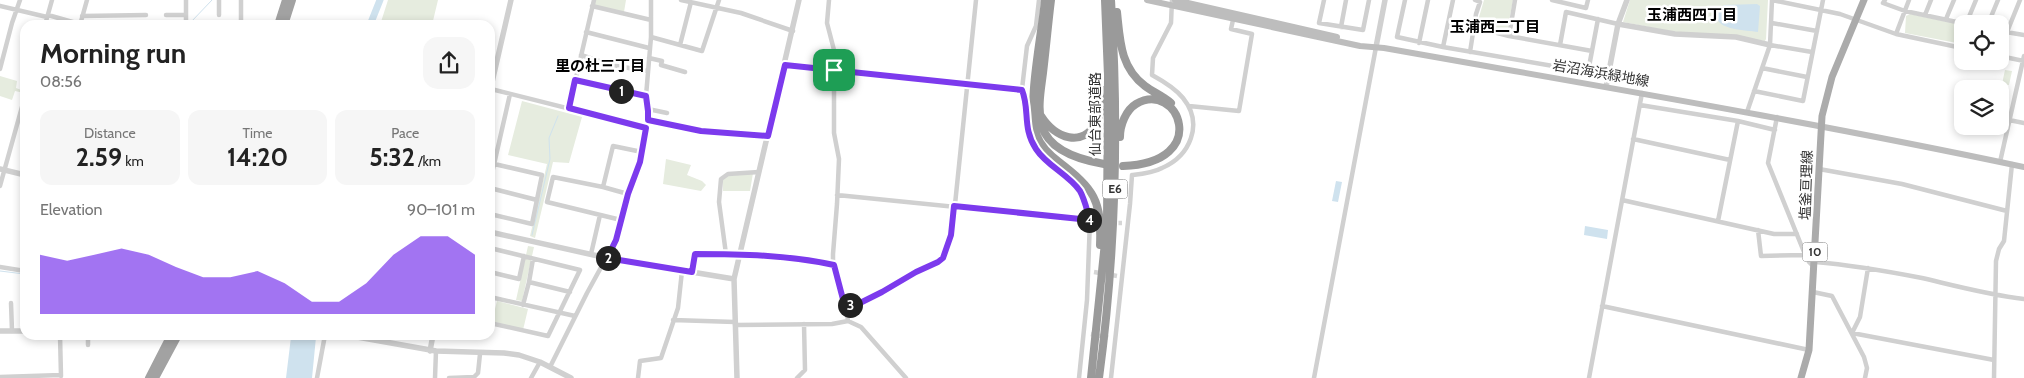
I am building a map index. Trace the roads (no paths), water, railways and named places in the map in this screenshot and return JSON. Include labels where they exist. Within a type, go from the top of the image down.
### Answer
[{"type":"highway","points":[[280,20],[286,0]]},
{"type":"highway","points":[[286,20],[292,0]]},
{"type":"highway","points":[[1045,0],[1033,113],[1038,138],[1044,147],[1084,182],[1094,196],[1098,208],[1100,239],[1094,337]]},
{"type":"highway","points":[[1036,127],[1048,144],[1062,154],[1078,162],[1104,166],[1078,158],[1056,146],[1048,138],[1042,127],[1040,101],[1051,0]]},
{"type":"highway","points":[[1040,115],[1051,129],[1066,137],[1082,136],[1091,130],[1097,121],[1104,93],[1104,0]]},
{"type":"highway","name":"仙台東部道路","points":[[1091,378],[1107,223],[1108,76],[1104,0]]},
{"type":"highway","name":"仙台東部道路","points":[[1099,378],[1113,242],[1116,140],[1111,0]]},
{"type":"highway","points":[[1110,281],[1116,231],[1121,128],[1129,110],[1141,102],[1156,100],[1171,107],[1180,125],[1180,135],[1173,148],[1165,155],[1153,161],[1123,167],[1148,166],[1169,157],[1181,142],[1184,128],[1182,118],[1174,105],[1137,80],[1126,65],[1121,48],[1115,0]]},
{"type":"highway","points":[[149,378],[168,340]]},
{"type":"highway","points":[[155,378],[175,340]]},
{"type":"main road","name":"岩沼海浜緑地線","points":[[1147,0],[1173,2],[1376,47],[1821,125],[2024,167]]},
{"type":"main road","name":"塩釜亘理線","points":[[1801,378],[1809,350],[1821,125],[1825,100],[1830,83],[1864,0]]},
{"type":"main road","name":"岩沼海浜緑地線","points":[[1173,2],[1233,20],[1360,46],[1376,47]]},
{"type":"street","points":[[0,69],[20,0]]},
{"type":"street","points":[[47,20],[52,0]]},
{"type":"street","points":[[82,20],[87,0]]},
{"type":"street","points":[[186,0],[186,20]]},
{"type":"street","points":[[219,0],[219,15]]},
{"type":"street","points":[[241,0],[241,20]]},
{"type":"street","points":[[495,60],[511,0]]},
{"type":"street","points":[[569,108],[594,0]]},
{"type":"street","points":[[550,367],[616,240],[628,194],[637,172],[648,120],[646,96],[651,37],[650,0]]},
{"type":"street","points":[[681,0],[755,18],[793,31]]},
{"type":"street","points":[[651,37],[702,51],[719,0]]},
{"type":"street","points":[[737,378],[734,279],[799,0]]},
{"type":"street","points":[[829,0],[827,23],[833,42],[834,134],[839,159],[833,254],[848,321]]},
{"type":"street","points":[[845,307],[862,302],[882,292],[943,258],[951,235],[976,0]]},
{"type":"street","points":[[1039,0],[1036,26],[1027,46],[1022,90],[1025,98],[1027,128],[1035,148],[1078,190],[1092,221],[1091,272],[1078,378]]},
{"type":"street","points":[[1324,0],[1319,23],[1363,30],[1369,0]]},
{"type":"street","points":[[1341,27],[1346,0]]},
{"type":"street","points":[[1314,378],[1385,0]]},
{"type":"street","points":[[1405,0],[1397,37],[1419,43],[1588,72],[1598,19]]},
{"type":"street","points":[[1419,43],[1428,0]]},
{"type":"street","points":[[1443,47],[1453,0]]},
{"type":"street","points":[[1470,52],[1480,2],[1474,0]]},
{"type":"street","points":[[1509,36],[1515,0]]},
{"type":"street","points":[[1552,0],[1565,1],[1586,8],[1588,0]]},
{"type":"street","points":[[1606,87],[1618,24],[1627,0]]},
{"type":"street","points":[[1747,112],[1770,45],[1772,0],[1798,3],[1856,19],[1896,34],[1954,46]]},
{"type":"street","points":[[1754,91],[1803,101],[1823,0]]},
{"type":"street","points":[[1885,0],[1883,3],[1905,11],[1954,21]]},
{"type":"street","points":[[1896,34],[1909,0]]},
{"type":"street","points":[[1925,15],[1931,0]]},
{"type":"street","points":[[1946,19],[1954,0]]},
{"type":"street","points":[[1970,15],[1976,0]]},
{"type":"street","points":[[1992,15],[1998,0]]},
{"type":"street","points":[[2009,27],[2020,0]]},
{"type":"street","points":[[680,45],[691,2]]},
{"type":"street","points":[[1111,378],[1116,339],[1120,276],[1128,224],[1132,175],[1162,169],[1184,153],[1193,134],[1192,116],[1189,106],[1180,94],[1152,75],[1153,58],[1171,23],[1173,2]]},
{"type":"street","points":[[0,6],[63,20]]},
{"type":"street","points":[[592,6],[651,20]]},
{"type":"street","points":[[1560,45],[1566,12],[1675,34],[1736,37],[1812,52]]},
{"type":"street","points":[[82,16],[146,15]]},
{"type":"street","points":[[166,15],[186,15]]},
{"type":"street","points":[[1189,106],[1239,111],[1252,34],[1231,29],[1233,20]]},
{"type":"street","points":[[1772,23],[1817,31]]},
{"type":"street","points":[[1474,27],[1509,36],[1592,51]]},
{"type":"street","points":[[586,32],[649,48]]},
{"type":"street","points":[[2009,32],[2024,35]]},
{"type":"street","points":[[581,55],[611,65],[647,71]]},
{"type":"street","points":[[2009,57],[2024,59],[2009,120],[2024,123]]},
{"type":"street","points":[[648,58],[662,61],[661,65],[685,72]]},
{"type":"street","points":[[785,65],[1022,90]]},
{"type":"street","points":[[1762,68],[1807,77]]},
{"type":"street","points":[[575,80],[646,96]]},
{"type":"street","points":[[2018,84],[2024,86]]},
{"type":"street","points":[[495,91],[646,128]]},
{"type":"street","points":[[1589,378],[1642,93]]},
{"type":"street","points":[[495,152],[510,94]]},
{"type":"street","points":[[1640,105],[1738,121],[1775,130]]},
{"type":"street","points":[[648,109],[667,113]]},
{"type":"street","points":[[0,186],[2,169],[20,112]]},
{"type":"street","points":[[1777,117],[1768,163],[1809,262],[1868,268],[1921,278],[1995,296],[2024,299]]},
{"type":"street","points":[[648,120],[701,131],[768,136]]},
{"type":"street","points":[[1718,222],[1738,121]]},
{"type":"street","points":[[2000,162],[2006,135]]},
{"type":"street","points":[[1633,139],[1730,160]]},
{"type":"street","points":[[603,187],[613,146],[642,152]]},
{"type":"street","points":[[1994,378],[1996,262],[1999,249],[2004,241],[2012,164]]},
{"type":"street","points":[[495,165],[542,175],[532,224],[495,215]]},
{"type":"street","points":[[2,169],[20,174]]},
{"type":"street","points":[[1819,169],[1883,180],[2007,211]]},
{"type":"street","points":[[726,254],[720,202],[721,179],[728,174],[759,172]]},
{"type":"street","points":[[621,220],[547,202],[553,177],[628,194]]},
{"type":"street","points":[[495,189],[537,200]]},
{"type":"street","points":[[837,195],[1092,221]]},
{"type":"street","points":[[1622,200],[1758,230],[1787,235],[1797,234]]},
{"type":"street","points":[[591,254],[600,215]]},
{"type":"street","points":[[1122,224],[1128,224]]},
{"type":"street","points":[[1758,230],[1761,256],[1805,254]]},
{"type":"street","points":[[495,233],[607,258],[734,279]]},
{"type":"street","points":[[495,249],[580,270],[548,336],[495,324]]},
{"type":"street","points":[[692,272],[695,254],[740,254],[802,258],[834,265]]},
{"type":"street","points":[[495,273],[519,279],[524,256]]},
{"type":"street","points":[[523,304],[533,259]]},
{"type":"street","points":[[0,267],[20,271]]},
{"type":"street","points":[[1852,333],[1860,316],[1868,268]]},
{"type":"street","points":[[638,378],[640,361],[661,358],[678,308],[682,270]]},
{"type":"street","points":[[529,282],[570,292]]},
{"type":"street","points":[[1813,292],[1832,296],[1864,357],[1867,368],[1865,378]]},
{"type":"street","points":[[495,298],[575,316]]},
{"type":"street","points":[[11,303],[12,329]]},
{"type":"street","points":[[1602,306],[1809,350]]},
{"type":"street","points":[[673,320],[804,324],[832,324],[848,321],[860,327],[906,378]]},
{"type":"street","points":[[797,378],[805,370],[804,324]]},
{"type":"street","points":[[0,331],[12,329],[20,330]]},
{"type":"street","points":[[1084,333],[1094,337]]},
{"type":"street","points":[[1852,333],[1994,360]]},
{"type":"street","points":[[1110,338],[1116,339]]},
{"type":"street","points":[[0,377],[61,377],[60,340]]},
{"type":"street","points":[[88,340],[88,345]]},
{"type":"street","points":[[317,378],[323,340]]},
{"type":"street","points":[[373,340],[433,351],[512,354],[540,362],[571,378]]},
{"type":"street","points":[[433,340],[435,378]]},
{"type":"street","points":[[449,378],[474,377],[478,373],[480,354]]},
{"type":"street","points":[[531,378],[540,362]]},
{"type":"water","points":[[1757,4],[1760,6],[1758,32],[1738,30],[1724,26],[1717,18],[1717,12],[1724,5]]},
{"type":"water","points":[[1336,181],[1342,182],[1338,202],[1332,201]]},
{"type":"water","points":[[1585,226],[1608,230],[1607,239],[1584,235]]},
{"type":"water","points":[[291,340],[316,340],[312,378],[286,378]]},
{"type":"waterway","points":[[193,20],[212,0]]},
{"type":"waterway","points":[[372,20],[380,0]]},
{"type":"waterway","points":[[532,235],[550,159],[549,138],[558,116]]},
{"type":"waterway","points":[[0,271],[20,274]]},
{"type":"tunnel","points":[[1112,223],[1122,223]]},
{"type":"tunnel","points":[[1094,272],[1117,276]]},
{"type":"tunnel","points":[[1091,334],[1110,338]]},
{"type":"district","name":"玉浦西四丁目","points":[[1692,15]]},
{"type":"district","name":"玉浦西二丁目","points":[[1495,27]]},
{"type":"district","name":"里の杜三丁目","points":[[600,66]]}]
